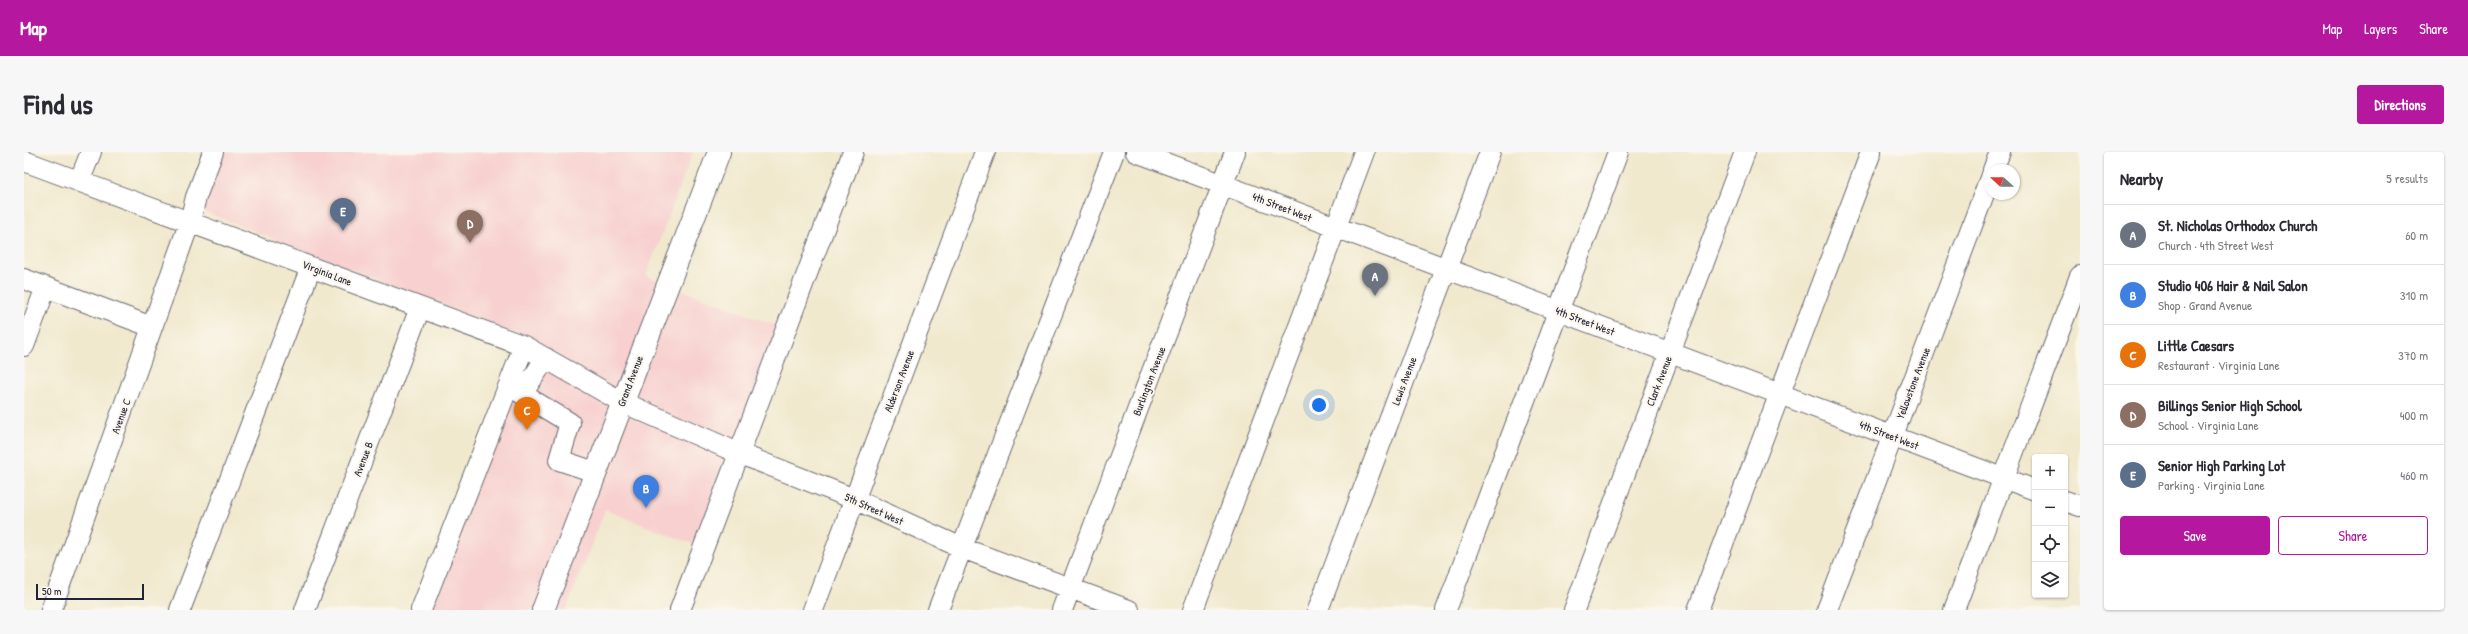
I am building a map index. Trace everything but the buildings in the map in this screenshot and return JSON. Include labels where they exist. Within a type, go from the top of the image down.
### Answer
[{"type":"main road","name":"Grand Avenue","points":[[543,610],[719,152]]},
{"type":"street","points":[[79,182],[91,152]]},
{"type":"street","name":"Avenue C","points":[[51,610],[190,221],[196,197],[213,152]]},
{"type":"street","points":[[680,610],[738,453],[853,152]]},
{"type":"street","name":"Alderson Avenue","points":[[813,610],[985,152]]},
{"type":"street","points":[[938,610],[1114,152]]},
{"type":"street","name":"4th Street West","points":[[1136,152],[2032,489]]},
{"type":"street","name":"Burlington Avenue","points":[[1062,610],[1235,152]]},
{"type":"street","points":[[1193,610],[1364,152]]},
{"type":"street","name":"Lewis Avenue","points":[[1318,610],[1490,152]]},
{"type":"street","points":[[1446,610],[1618,152]]},
{"type":"street","name":"Clark Avenue","points":[[1574,610],[1745,152]]},
{"type":"street","points":[[1698,610],[1871,152]]},
{"type":"street","points":[[1995,164],[2000,152]]},
{"type":"street","name":"Virginia Lane","points":[[24,161],[190,221],[524,346],[622,402]]},
{"type":"street","name":"Yellowstone Avenue","points":[[1827,610],[1984,194]]},
{"type":"street","points":[[180,610],[310,267]]},
{"type":"street","points":[[1954,610],[2080,276]]},
{"type":"street","points":[[24,279],[152,327]]},
{"type":"street","points":[[24,346],[46,287]]},
{"type":"street","name":"Avenue B","points":[[306,610],[420,308]]},
{"type":"street","points":[[421,610],[524,346]]},
{"type":"street","points":[[546,358],[522,394],[570,424],[559,460],[595,472]]},
{"type":"street","name":"5th Street West","points":[[622,402],[738,453],[854,499],[962,548],[1129,610]]},
{"type":"street","points":[[2068,502],[2080,506]]},
{"type":"shaded area","points":[[219,152],[693,152],[646,276],[785,329],[703,548],[605,510],[566,610],[421,610],[528,339],[197,209]]},
{"type":"place","name":"Senior High Parking Lot","points":[[343,231]]},
{"type":"place","name":"Billings Senior High School","points":[[470,243]]},
{"type":"place","name":"St. Nicholas Orthodox Church","points":[[1375,296]]},
{"type":"place","name":"Little Caesars","points":[[527,430]]},
{"type":"place","name":"Studio 406 Hair & Nail Salon","points":[[646,508]]}]
